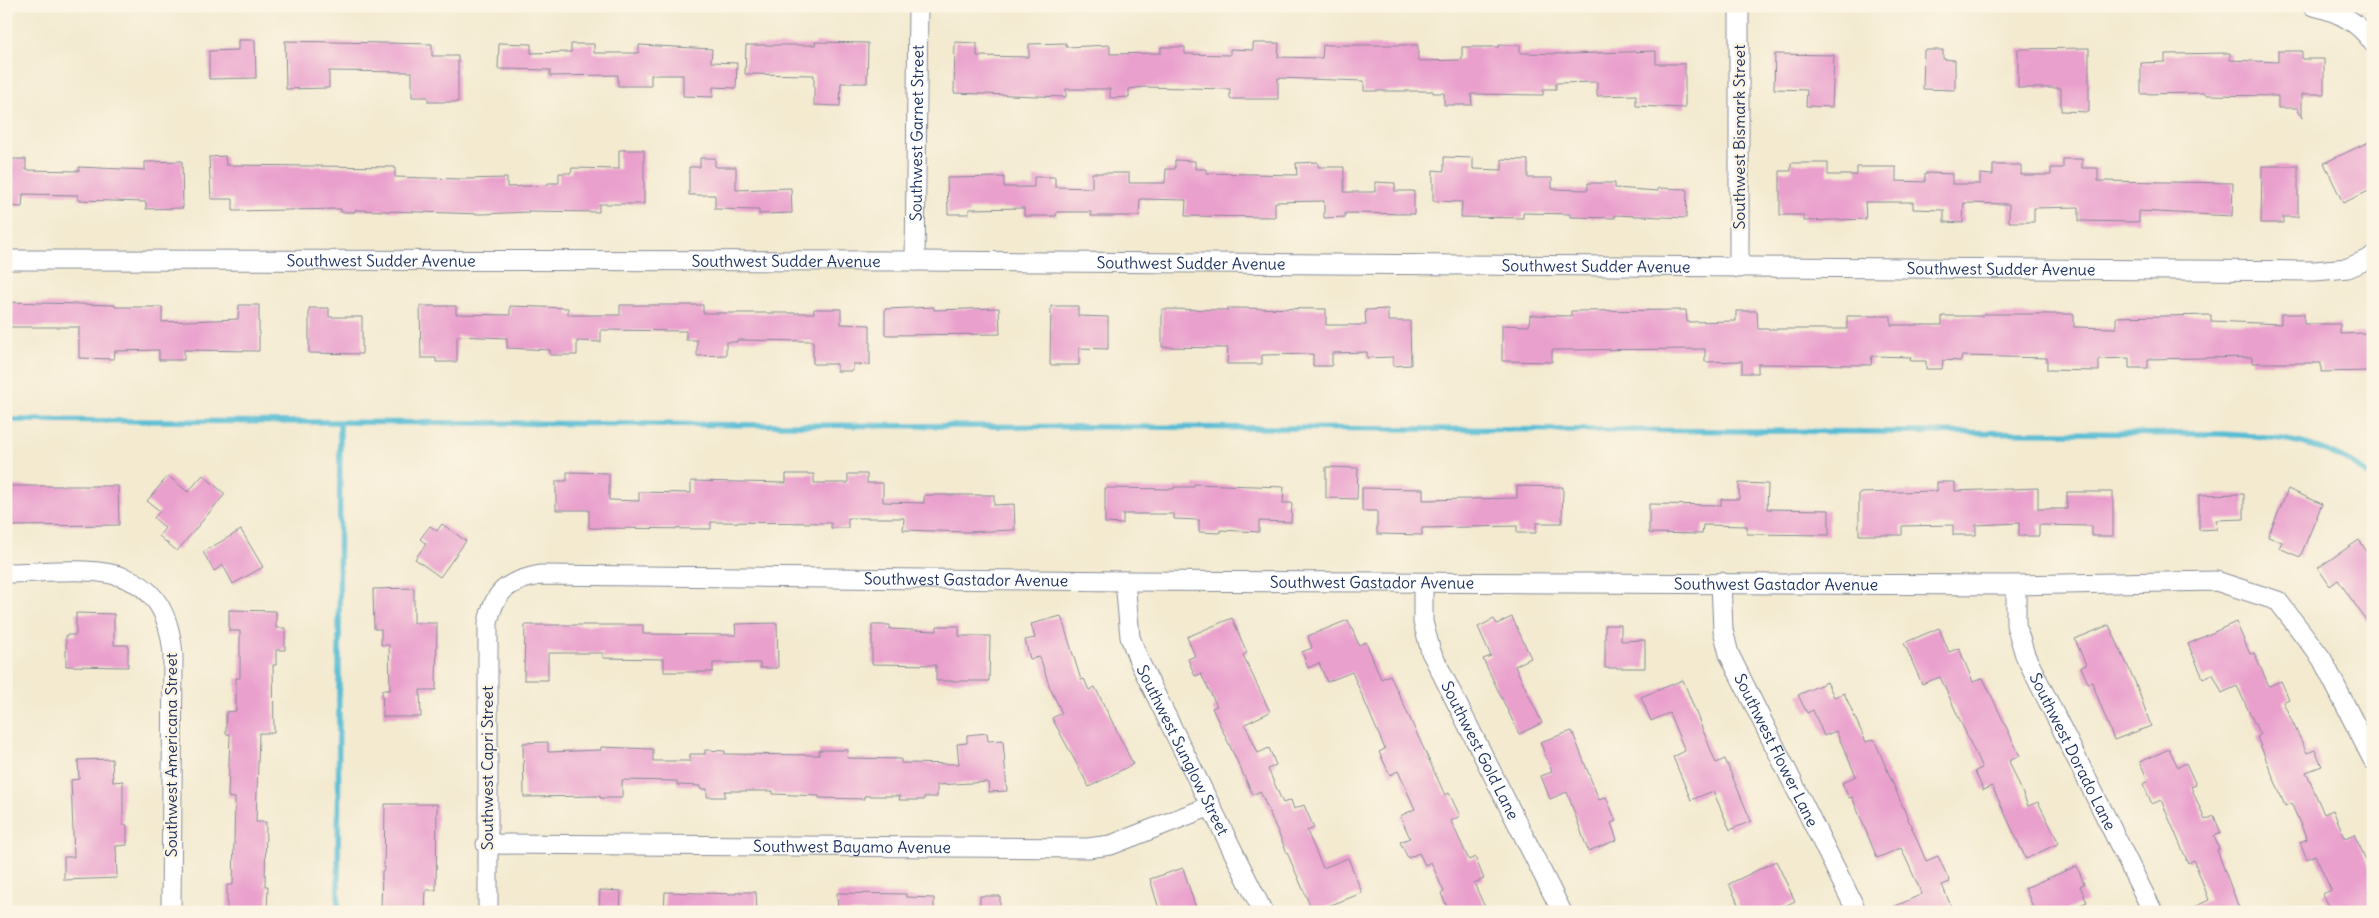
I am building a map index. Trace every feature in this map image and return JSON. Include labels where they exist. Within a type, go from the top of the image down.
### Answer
[{"type":"street","name":"Southwest Garnet Street","points":[[915,261],[918,6]]},
{"type":"street","name":"Southwest Bismark Street","points":[[1739,6],[1739,268]]},
{"type":"street","points":[[2313,6],[2343,16],[2367,35],[2373,43]]},
{"type":"street","name":"Southwest Sudder Avenue","points":[[6,260],[915,261],[2315,271],[2348,268],[2373,257]]},
{"type":"street","name":"Southwest Americana Street","points":[[6,572],[112,574],[136,582],[158,601],[169,625],[173,655],[171,912]]},
{"type":"street","name":"Southwest Gastador Avenue","points":[[488,623],[490,609],[503,590],[514,582],[540,575],[1423,583],[1721,582],[2016,585],[2216,581],[2278,601],[2322,659],[2373,760]]},
{"type":"street","name":"Southwest Sunglow Street","points":[[1125,581],[1130,637],[1139,661],[1263,912]]},
{"type":"street","name":"Southwest Flower Lane","points":[[1721,582],[1723,630],[1729,654],[1857,912]]},
{"type":"street","name":"Southwest Gold Lane","points":[[1423,583],[1424,622],[1431,652],[1562,912]]},
{"type":"street","name":"Southwest Dorado Lane","points":[[2016,585],[2016,625],[2025,655],[2153,912]]},
{"type":"street","name":"Southwest Capri Street","points":[[488,623],[486,844],[488,912]]},
{"type":"street","name":"Southwest Bayamo Avenue","points":[[486,844],[1088,848],[1111,845],[1211,806]]},
{"type":"building","points":[[238,40],[255,40],[256,78],[209,79],[209,51],[238,50]]},
{"type":"building","points":[[285,41],[432,44],[432,56],[458,56],[458,102],[428,102],[428,97],[412,97],[412,72],[329,71],[329,88],[286,89]]},
{"type":"building","points":[[815,42],[868,43],[867,83],[841,83],[840,106],[814,105],[814,75],[745,74],[746,45],[815,45]]},
{"type":"building","points":[[955,42],[977,43],[977,56],[1029,57],[1029,44],[1066,43],[1066,47],[1110,45],[1110,54],[1161,53],[1161,47],[1185,47],[1185,54],[1230,55],[1230,49],[1253,50],[1253,43],[1279,43],[1278,57],[1322,58],[1323,45],[1418,45],[1418,61],[1462,60],[1462,47],[1499,47],[1499,45],[1520,45],[1520,53],[1568,54],[1656,51],[1656,64],[1685,64],[1685,108],[1636,106],[1636,95],[1597,96],[1597,82],[1556,83],[1556,89],[1543,89],[1543,95],[1471,94],[1472,105],[1444,105],[1444,93],[1433,93],[1433,91],[1364,91],[1364,81],[1278,78],[1278,99],[1230,99],[1230,89],[1144,87],[1129,89],[1129,97],[1110,98],[1110,89],[1066,89],[1066,97],[954,93]]},
{"type":"building","points":[[499,43],[531,44],[531,53],[571,52],[571,44],[594,44],[594,53],[639,53],[639,45],[712,49],[711,62],[737,63],[736,88],[713,87],[713,97],[683,96],[683,75],[651,75],[651,86],[618,86],[618,75],[550,76],[550,70],[498,69]]},
{"type":"building","points":[[2089,48],[2089,112],[2061,111],[2061,88],[2018,88],[2018,49]]},
{"type":"building","points":[[1924,50],[1943,50],[1943,59],[1955,60],[1955,90],[1923,89]]},
{"type":"building","points":[[2278,51],[2302,51],[2302,59],[2324,59],[2324,94],[2302,94],[2302,118],[2297,108],[2278,108],[2278,96],[2205,95],[2205,93],[2141,94],[2141,63],[2165,62],[2165,54],[2230,53],[2230,60],[2278,62]]},
{"type":"building","points":[[1775,54],[1834,55],[1832,107],[1806,106],[1807,90],[1774,89]]},
{"type":"building","points":[[2373,140],[2373,189],[2343,203],[2324,163]]},
{"type":"building","points":[[619,150],[644,150],[644,204],[599,204],[599,212],[528,211],[482,214],[355,210],[355,212],[341,212],[341,209],[233,211],[233,199],[211,199],[209,157],[225,156],[226,165],[395,167],[395,177],[507,178],[507,187],[559,183],[559,173],[571,173],[572,168],[619,169]]},
{"type":"building","points":[[1444,157],[1473,158],[1473,169],[1502,170],[1502,159],[1528,160],[1528,178],[1552,178],[1552,189],[1588,190],[1588,183],[1615,183],[1615,188],[1658,191],[1658,188],[1687,189],[1686,218],[1615,215],[1615,218],[1570,217],[1570,214],[1523,213],[1523,218],[1461,217],[1462,202],[1433,201],[1433,170],[1444,171]]},
{"type":"building","points":[[700,158],[715,158],[715,167],[736,167],[736,190],[791,188],[792,213],[759,214],[759,210],[715,209],[715,195],[689,195],[689,167],[700,167]]},
{"type":"building","points":[[6,159],[26,159],[26,170],[79,171],[79,167],[145,170],[145,162],[182,161],[183,208],[146,209],[146,202],[78,200],[78,195],[23,194],[22,207],[6,206]]},
{"type":"building","points":[[2063,159],[2082,159],[2082,168],[2098,168],[2098,181],[2233,183],[2232,216],[2139,211],[2139,222],[2079,221],[2079,207],[2034,208],[2034,222],[2009,222],[2009,204],[1964,203],[1963,223],[1944,222],[1944,210],[1913,209],[1913,202],[1865,202],[1866,219],[1804,221],[1804,215],[1780,215],[1780,171],[1791,171],[1791,163],[1828,163],[1828,175],[1857,175],[1857,167],[1896,167],[1896,181],[1925,182],[1925,173],[1952,174],[1952,184],[1980,184],[1980,174],[1993,175],[1993,165],[2021,165],[2021,175],[2051,175],[2051,168],[2063,168]]},
{"type":"building","points":[[1175,160],[1195,161],[1195,169],[1206,169],[1206,173],[1297,175],[1296,163],[1318,162],[1318,167],[1344,167],[1344,192],[1375,192],[1375,182],[1395,183],[1395,191],[1414,191],[1414,214],[1345,213],[1345,217],[1324,218],[1324,201],[1275,202],[1275,217],[1185,216],[1186,200],[1140,199],[1139,216],[1091,216],[1091,212],[1057,212],[1056,216],[1024,216],[1024,208],[969,209],[969,214],[948,214],[947,178],[1004,177],[1004,187],[1034,187],[1034,177],[1055,177],[1055,187],[1092,188],[1092,173],[1129,173],[1129,183],[1165,183],[1166,169],[1175,169]]},
{"type":"building","points":[[2262,166],[2298,166],[2298,217],[2283,217],[2283,223],[2261,223]]},
{"type":"building","points":[[6,302],[115,305],[115,307],[162,307],[162,322],[238,319],[239,305],[259,305],[259,351],[184,350],[184,360],[159,360],[159,350],[115,351],[114,359],[79,358],[79,327],[6,327]]},
{"type":"building","points":[[620,305],[703,305],[703,313],[814,313],[814,309],[841,309],[841,324],[870,325],[870,365],[853,364],[853,371],[837,371],[837,364],[813,364],[813,341],[737,340],[737,342],[726,342],[726,355],[697,356],[697,340],[686,340],[686,331],[601,330],[601,342],[577,341],[577,355],[550,355],[550,350],[507,348],[507,338],[457,336],[457,362],[436,362],[436,358],[421,358],[420,306],[456,306],[456,314],[510,315],[510,306],[568,308],[568,315],[620,315]]},
{"type":"building","points":[[1051,306],[1078,306],[1078,316],[1108,317],[1108,349],[1079,348],[1079,365],[1050,365]]},
{"type":"building","points":[[934,307],[934,310],[999,308],[1000,334],[885,335],[885,309]]},
{"type":"building","points":[[309,308],[329,308],[329,317],[362,317],[362,354],[309,353]]},
{"type":"building","points":[[1228,308],[1326,309],[1326,325],[1366,325],[1365,310],[1388,309],[1388,321],[1410,321],[1411,365],[1393,366],[1393,357],[1367,358],[1367,352],[1332,353],[1332,366],[1313,366],[1313,354],[1262,355],[1262,364],[1227,364],[1228,348],[1162,347],[1162,309],[1228,310]]},
{"type":"building","points":[[1686,310],[1687,322],[1736,321],[1736,311],[1757,311],[1758,329],[1847,329],[1847,316],[1891,316],[1891,325],[1942,325],[1942,316],[2074,314],[2074,327],[2116,328],[2116,317],[2211,315],[2211,321],[2281,324],[2281,314],[2304,314],[2304,324],[2340,324],[2340,334],[2367,333],[2368,371],[2321,372],[2321,363],[2252,363],[2252,357],[2148,359],[2148,368],[2129,368],[2129,358],[2099,359],[2099,371],[2047,370],[2047,358],[1962,356],[1961,361],[1943,360],[1942,369],[1926,369],[1926,361],[1910,361],[1911,357],[1872,356],[1871,365],[1758,364],[1758,373],[1742,373],[1742,361],[1705,362],[1705,349],[1552,350],[1552,362],[1502,361],[1502,325],[1529,326],[1530,315],[1571,316],[1571,311]]},
{"type":"building","points":[[1326,467],[1358,468],[1357,499],[1326,498]]},
{"type":"building","points":[[567,472],[609,473],[609,500],[639,501],[639,492],[691,493],[691,481],[786,483],[786,474],[814,474],[814,483],[848,483],[848,474],[867,474],[867,483],[883,483],[883,502],[924,503],[924,495],[994,495],[994,505],[1014,504],[1015,530],[967,532],[903,530],[904,518],[848,518],[848,528],[831,528],[831,523],[711,522],[711,529],[589,528],[589,510],[556,510],[556,481],[567,481]]},
{"type":"building","points":[[203,475],[225,494],[177,551],[159,536],[165,528],[154,518],[160,511],[147,501],[168,476],[188,492]]},
{"type":"building","points":[[1937,482],[1955,482],[1955,491],[2038,488],[2038,509],[2067,509],[2067,492],[2113,492],[2113,536],[2092,536],[2092,526],[2039,525],[2039,536],[2019,536],[2019,523],[1976,525],[1976,535],[1953,535],[1953,525],[1902,526],[1902,535],[1859,535],[1859,493],[1937,491]]},
{"type":"building","points":[[1739,483],[1768,484],[1767,509],[1829,510],[1829,535],[1747,534],[1747,526],[1703,525],[1702,534],[1649,533],[1649,504],[1721,505],[1721,499],[1739,499]]},
{"type":"building","points":[[1194,484],[1284,487],[1283,503],[1292,503],[1291,522],[1259,521],[1259,532],[1220,530],[1220,533],[1199,532],[1199,520],[1174,519],[1174,514],[1123,514],[1123,524],[1105,523],[1105,488],[1174,489],[1174,487],[1194,487]]},
{"type":"building","points":[[6,486],[118,486],[119,525],[6,526]]},
{"type":"building","points":[[1517,486],[1563,487],[1562,523],[1536,523],[1536,533],[1517,533],[1517,526],[1422,528],[1422,535],[1377,534],[1377,511],[1362,511],[1362,488],[1423,489],[1423,500],[1517,498]]},
{"type":"building","points":[[2288,489],[2322,504],[2300,557],[2279,548],[2282,542],[2268,537]]},
{"type":"building","points":[[2244,494],[2244,519],[2216,520],[2217,529],[2199,530],[2199,495]]},
{"type":"building","points":[[442,524],[466,541],[440,577],[415,559],[426,544],[420,539],[430,526],[437,531]]},
{"type":"building","points":[[241,530],[263,567],[233,584],[223,565],[214,571],[203,552]]},
{"type":"building","points":[[2359,540],[2373,560],[2373,630],[2338,580],[2330,586],[2318,568]]},
{"type":"building","points":[[414,588],[414,623],[437,623],[436,690],[420,690],[421,717],[383,717],[382,690],[390,690],[389,645],[381,645],[381,629],[374,629],[373,589]]},
{"type":"building","points":[[229,610],[276,611],[276,628],[285,628],[285,650],[276,650],[276,665],[273,665],[274,733],[259,733],[256,822],[266,822],[265,886],[268,886],[267,912],[227,912],[227,885],[233,885],[235,798],[228,797],[230,734],[226,734],[226,712],[236,711],[236,678],[240,678],[240,631],[229,631]]},
{"type":"building","points":[[76,613],[114,614],[114,645],[128,645],[128,667],[66,666],[66,635],[76,635]]},
{"type":"building","points":[[1061,616],[1081,680],[1084,679],[1089,690],[1095,687],[1133,764],[1089,787],[1052,718],[1062,713],[1050,688],[1040,657],[1030,659],[1025,640],[1035,638],[1031,624]]},
{"type":"building","points":[[1512,617],[1531,658],[1515,666],[1542,723],[1519,734],[1483,659],[1491,656],[1478,627],[1494,619],[1497,624]]},
{"type":"building","points":[[1232,618],[1247,653],[1243,655],[1270,712],[1245,724],[1258,753],[1269,748],[1276,765],[1268,769],[1283,803],[1291,800],[1294,809],[1304,805],[1314,828],[1307,831],[1323,868],[1348,858],[1362,893],[1313,912],[1260,791],[1253,795],[1212,708],[1217,706],[1201,674],[1195,676],[1188,659],[1195,656],[1187,637]]},
{"type":"building","points":[[1348,620],[1359,645],[1366,642],[1381,679],[1390,675],[1445,795],[1449,793],[1460,816],[1451,821],[1469,860],[1475,857],[1484,879],[1474,883],[1487,912],[1449,912],[1441,893],[1444,892],[1431,862],[1425,865],[1419,853],[1408,858],[1400,842],[1410,838],[1400,816],[1415,809],[1398,771],[1390,775],[1379,752],[1385,749],[1352,672],[1327,682],[1319,663],[1308,668],[1302,652],[1312,648],[1308,636]]},
{"type":"building","points":[[2236,622],[2250,654],[2254,653],[2269,686],[2281,681],[2289,699],[2283,702],[2307,753],[2315,750],[2322,766],[2306,772],[2324,814],[2333,810],[2345,838],[2354,834],[2373,875],[2373,890],[2368,892],[2373,903],[2373,912],[2332,912],[2323,894],[2331,890],[2315,855],[2307,859],[2300,842],[2307,839],[2291,803],[2285,806],[2257,737],[2260,735],[2237,686],[2222,693],[2213,674],[2203,678],[2188,644]]},
{"type":"building","points":[[777,623],[778,668],[760,668],[760,663],[713,663],[713,672],[664,672],[664,659],[603,658],[603,653],[548,653],[548,680],[524,680],[525,625],[643,625],[643,634],[736,635],[735,624]]},
{"type":"building","points":[[872,625],[890,625],[890,629],[937,631],[937,626],[959,626],[959,636],[990,636],[989,681],[936,681],[936,665],[872,664]]},
{"type":"building","points":[[1605,625],[1621,625],[1621,641],[1645,640],[1645,668],[1605,668]]},
{"type":"building","points":[[2109,625],[2136,684],[2151,726],[2114,740],[2092,682],[2088,683],[2081,667],[2086,665],[2075,639]]},
{"type":"building","points":[[1939,628],[1949,652],[1959,648],[1973,682],[1983,678],[2020,756],[2009,761],[2028,806],[2038,802],[2059,843],[2026,859],[1992,786],[1983,790],[1975,771],[1982,768],[1940,677],[1922,684],[1904,643]]},
{"type":"building","points":[[1683,680],[1716,763],[1725,759],[1751,821],[1730,830],[1713,791],[1691,800],[1673,757],[1685,751],[1669,713],[1651,721],[1641,697]]},
{"type":"building","points":[[1827,682],[1834,697],[1844,693],[1866,742],[1874,739],[1926,861],[1938,856],[1950,882],[1942,885],[1951,906],[1937,912],[1883,912],[1922,894],[1901,848],[1877,858],[1852,797],[1849,798],[1842,783],[1856,776],[1836,731],[1824,736],[1813,710],[1807,713],[1798,695]]},
{"type":"building","points":[[1572,731],[1599,800],[1606,797],[1616,821],[1611,823],[1617,840],[1588,851],[1567,792],[1550,799],[1541,776],[1552,772],[1540,742]]},
{"type":"building","points":[[987,733],[988,741],[1003,740],[1007,791],[989,792],[988,782],[937,785],[937,797],[924,797],[924,800],[899,800],[900,796],[864,796],[864,799],[819,798],[819,796],[773,794],[773,791],[725,791],[725,797],[707,797],[707,789],[700,789],[700,786],[677,785],[677,781],[622,780],[622,798],[600,798],[600,796],[524,797],[523,743],[548,742],[548,752],[601,750],[601,747],[653,749],[653,761],[690,761],[690,754],[705,754],[705,750],[725,751],[725,754],[819,755],[819,750],[848,750],[847,758],[901,759],[901,763],[959,764],[957,744],[967,743],[967,735]]},
{"type":"building","points":[[2169,749],[2178,767],[2186,763],[2196,785],[2191,787],[2205,820],[2214,816],[2221,833],[2214,836],[2219,849],[2217,850],[2239,908],[2229,912],[2183,912],[2209,900],[2194,860],[2188,863],[2161,800],[2152,804],[2143,784],[2148,781],[2140,762]]},
{"type":"building","points":[[112,759],[113,782],[123,781],[123,825],[127,825],[127,845],[116,846],[117,878],[64,880],[64,857],[74,857],[71,780],[79,779],[78,760]]},
{"type":"building","points":[[385,804],[437,804],[436,890],[426,890],[425,912],[381,910],[382,871],[384,871]]},
{"type":"building","points":[[1776,861],[1795,901],[1773,912],[1742,912],[1729,884]]},
{"type":"building","points":[[2077,866],[2084,884],[2080,886],[2087,902],[2062,912],[2035,912],[2025,888]]},
{"type":"building","points":[[1183,868],[1197,912],[1160,912],[1150,879]]},
{"type":"building","points":[[600,890],[621,891],[620,912],[599,912]]},
{"type":"building","points":[[665,892],[736,894],[736,892],[756,892],[757,912],[664,912]]},
{"type":"building","points":[[837,893],[906,894],[906,897],[934,898],[934,912],[838,912]]},
{"type":"building","points":[[980,896],[1000,896],[1000,912],[980,912]]},
{"type":"waterway","points":[[6,420],[2221,434],[2282,439],[2319,448],[2355,465],[2373,478]]},
{"type":"waterway","points":[[338,912],[340,422]]}]
